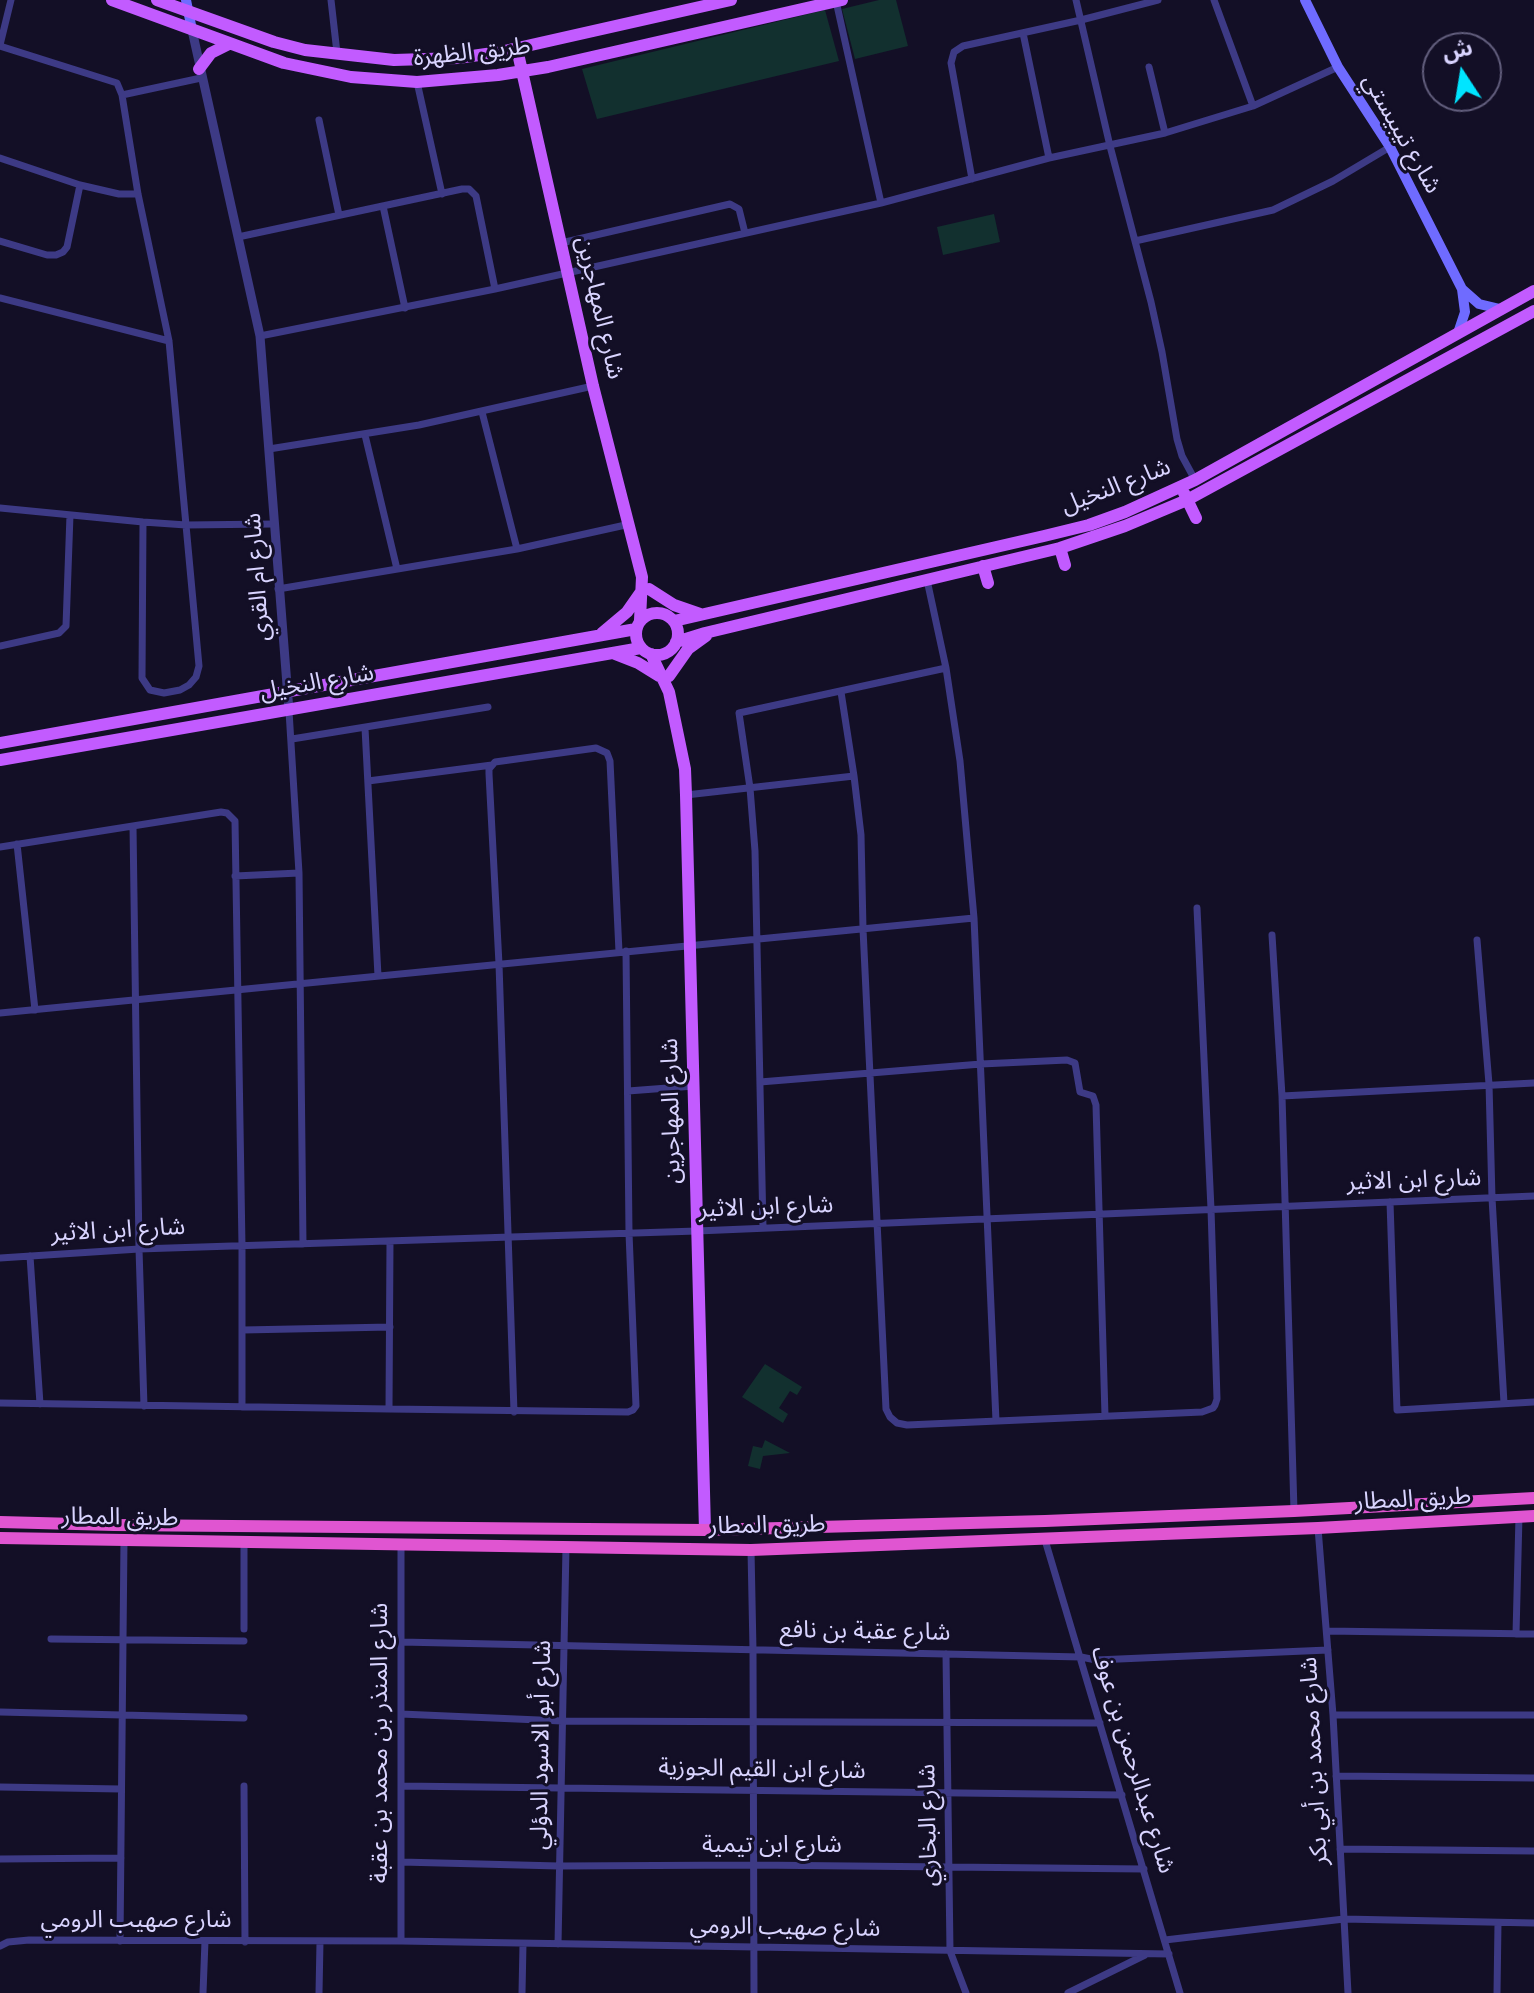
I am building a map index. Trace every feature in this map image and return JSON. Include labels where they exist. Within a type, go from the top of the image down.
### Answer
[{"type":"highway","name":"طريق المطار","points":[[0,1522],[705,1530],[1045,1521],[1534,1498]]},
{"type":"highway","name":"طريق المطار","points":[[0,1538],[751,1550],[1045,1540],[1534,1516]]},
{"type":"main road","name":"طريق الظهرة","points":[[112,0],[229,44],[310,70],[417,82],[523,72],[839,1]]},
{"type":"main road","name":"طريق الظهرة","points":[[157,0],[187,6],[274,42],[305,50],[394,60],[470,57],[517,49],[731,0]]},
{"type":"main road","name":"شارع تيبيستي","points":[[1305,0],[1338,67],[1390,147],[1462,289]]},
{"type":"main road","name":"شارع ام القري","points":[[187,6],[192,30]]},
{"type":"main road","points":[[200,74],[211,53],[229,44]]},
{"type":"main road","name":"شارع المهاجرين","points":[[517,49],[593,386],[645,591],[668,617]]},
{"type":"main road","points":[[1462,289],[1479,304],[1500,309]]},
{"type":"main road","points":[[1458,333],[1465,312],[1462,289]]},
{"type":"main road","name":"شارع النخيل","points":[[668,617],[702,615],[1072,530],[1147,503],[1195,480],[1534,291]]},
{"type":"main road","name":"شارع النخيل","points":[[673,647],[716,630],[1060,548],[1125,526],[1187,500],[1534,311]]},
{"type":"main road","points":[[1404,364],[1412,378]]},
{"type":"main road","points":[[1181,487],[1196,518]]},
{"type":"main road","points":[[1060,548],[1065,565]]},
{"type":"main road","points":[[983,566],[988,583]]},
{"type":"main road","points":[[645,591],[702,615]]},
{"type":"main road","points":[[638,624],[651,613],[668,617],[678,631],[673,647],[657,655],[637,643],[638,624],[645,591]]},
{"type":"main road","points":[[598,636],[618,621],[645,591]]},
{"type":"main road","name":"شارع النخيل","points":[[0,743],[598,636],[638,624]]},
{"type":"main road","points":[[613,653],[665,677],[688,649],[716,630]]},
{"type":"main road","name":"شارع المهاجرين","points":[[665,677],[673,647]]},
{"type":"main road","name":"شارع المهاجرين","points":[[646,651],[665,677],[683,756],[686,795],[705,1530]]},
{"type":"main road","name":"شارع النخيل","points":[[0,760],[613,653],[646,651]]},
{"type":"street","points":[[11,0],[0,45],[117,83],[122,95],[138,194],[169,341],[198,672],[185,688],[159,693],[146,687],[142,678],[143,522]]},
{"type":"street","points":[[331,0],[337,53]]},
{"type":"street","points":[[1076,0],[1162,352],[1177,439],[1195,480]]},
{"type":"street","points":[[972,179],[951,63],[954,52],[963,46],[1158,0]]},
{"type":"street","points":[[1214,0],[1253,106]]},
{"type":"street","points":[[839,1],[881,203]]},
{"type":"street","name":"شارع ام القري","points":[[192,30],[260,336],[292,739],[299,873],[303,1244]]},
{"type":"street","points":[[1023,33],[1049,158]]},
{"type":"street","points":[[1149,67],[1165,133]]},
{"type":"street","points":[[260,336],[495,289],[881,203],[1049,158],[1165,133],[1253,106],[1338,67]]},
{"type":"street","points":[[122,95],[200,74]]},
{"type":"street","points":[[417,82],[442,194]]},
{"type":"street","points":[[319,120],[339,215]]},
{"type":"street","points":[[1135,241],[1273,210],[1333,181],[1390,147]]},
{"type":"street","points":[[0,158],[80,185],[119,194],[138,194]]},
{"type":"street","points":[[0,241],[47,255],[63,252],[67,247],[80,185]]},
{"type":"street","points":[[238,237],[466,189],[476,196],[495,289]]},
{"type":"street","points":[[561,243],[730,204],[739,209],[745,233]]},
{"type":"street","points":[[383,206],[405,308]]},
{"type":"street","points":[[0,298],[169,341]]},
{"type":"street","points":[[269,449],[365,435],[593,386]]},
{"type":"street","points":[[482,412],[517,549]]},
{"type":"street","points":[[365,435],[397,569]]},
{"type":"street","points":[[0,508],[186,525],[273,524]]},
{"type":"street","points":[[0,646],[59,633],[66,626],[70,515]]},
{"type":"street","points":[[278,589],[517,549],[630,524]]},
{"type":"street","points":[[927,580],[946,668],[960,761],[974,918],[996,1421]]},
{"type":"street","points":[[763,1228],[755,851],[739,713],[946,668]]},
{"type":"street","points":[[841,692],[861,835],[886,1409],[890,1417],[902,1425],[1202,1412],[1215,1405],[1211,1209],[1197,908]]},
{"type":"street","points":[[292,739],[488,707]]},
{"type":"street","points":[[365,728],[378,976]]},
{"type":"street","points":[[0,1403],[514,1412],[628,1412],[636,1406],[622,951],[607,753],[596,748],[368,781]]},
{"type":"street","points":[[492,765],[489,774],[499,964],[514,1412]]},
{"type":"street","points":[[686,795],[854,776]]},
{"type":"street","points":[[0,847],[227,813],[235,821],[242,1407]]},
{"type":"street","points":[[133,826],[144,1406]]},
{"type":"street","points":[[17,844],[35,1010]]},
{"type":"street","points":[[235,876],[299,873]]},
{"type":"street","points":[[0,1013],[974,918]]},
{"type":"street","points":[[1272,935],[1287,1206],[1294,1511]]},
{"type":"street","points":[[1477,940],[1489,1084],[1504,1403]]},
{"type":"street","points":[[760,1082],[981,1064],[1067,1060],[1075,1063],[1080,1092],[1096,1100],[1105,1416]]},
{"type":"street","points":[[1282,1096],[1534,1083]]},
{"type":"street","points":[[628,1091],[694,1086]]},
{"type":"street","name":"شارع ابن الاثير","points":[[0,1258],[139,1249],[697,1231],[1534,1196]]},
{"type":"street","points":[[1390,1202],[1397,1410],[1534,1402]]},
{"type":"street","points":[[389,1409],[390,1241]]},
{"type":"street","points":[[30,1256],[40,1404]]},
{"type":"street","points":[[243,1330],[390,1327]]},
{"type":"street","points":[[1516,1634],[1519,1516]]},
{"type":"street","name":"شارع محمد بن أبي بكر","points":[[1318,1528],[1333,1715],[1348,1993]]},
{"type":"street","points":[[120,1941],[124,1540]]},
{"type":"street","name":"شارع عبدالرحمن بن عوف","points":[[1045,1540],[1180,1993]]},
{"type":"street","points":[[244,1542],[244,1629]]},
{"type":"street","name":"شارع المنذر بن محمد بن عقبة","points":[[401,1544],[401,1941]]},
{"type":"street","name":"شارع أبو الاسود الدؤلي","points":[[558,1944],[566,1547]]},
{"type":"street","points":[[751,1550],[754,1993]]},
{"type":"street","points":[[1327,1631],[1534,1634]]},
{"type":"street","points":[[51,1639],[244,1641]]},
{"type":"street","name":"شارع عقبة بن نافع","points":[[401,1642],[1081,1657],[1096,1660],[1328,1650]]},
{"type":"street","name":"شارع البخاري","points":[[946,1654],[950,1951],[966,1993]]},
{"type":"street","points":[[0,1712],[244,1718]]},
{"type":"street","points":[[401,1714],[562,1721],[1100,1723]]},
{"type":"street","points":[[1333,1715],[1534,1715]]},
{"type":"street","points":[[1336,1776],[1534,1778]]},
{"type":"street","points":[[244,1786],[245,1942]]},
{"type":"street","name":"شارع ابن القيم الجوزية","points":[[401,1786],[1122,1795]]},
{"type":"street","points":[[0,1787],[121,1789]]},
{"type":"street","points":[[1340,1849],[1534,1851]]},
{"type":"street","points":[[0,1859],[121,1858]]},
{"type":"street","name":"شارع ابن تيمية","points":[[401,1862],[559,1866],[1144,1869]]},
{"type":"street","points":[[1165,1940],[1344,1919],[1534,1923]]},
{"type":"street","points":[[1497,1993],[1498,1923]]},
{"type":"street","name":"شارع صهيب الرومي","points":[[0,1946],[29,1940],[401,1941],[1169,1954]]},
{"type":"street","points":[[203,1993],[205,1941]]},
{"type":"street","points":[[319,1993],[320,1942]]},
{"type":"street","points":[[522,1993],[523,1944]]},
{"type":"street","points":[[1068,1993],[1148,1954]]},
{"type":"green space","points":[[879,0],[896,0],[908,46],[855,59],[842,9]]},
{"type":"green space","points":[[825,10],[839,61],[597,119],[582,69]]},
{"type":"green space","points":[[994,214],[1000,242],[943,255],[937,227]]},
{"type":"green space","points":[[765,1364],[802,1387],[797,1395],[790,1391],[779,1408],[788,1414],[783,1423],[742,1397]]},
{"type":"green space","points":[[765,1440],[790,1453],[763,1456],[760,1469],[748,1466],[753,1446],[762,1448]]}]
